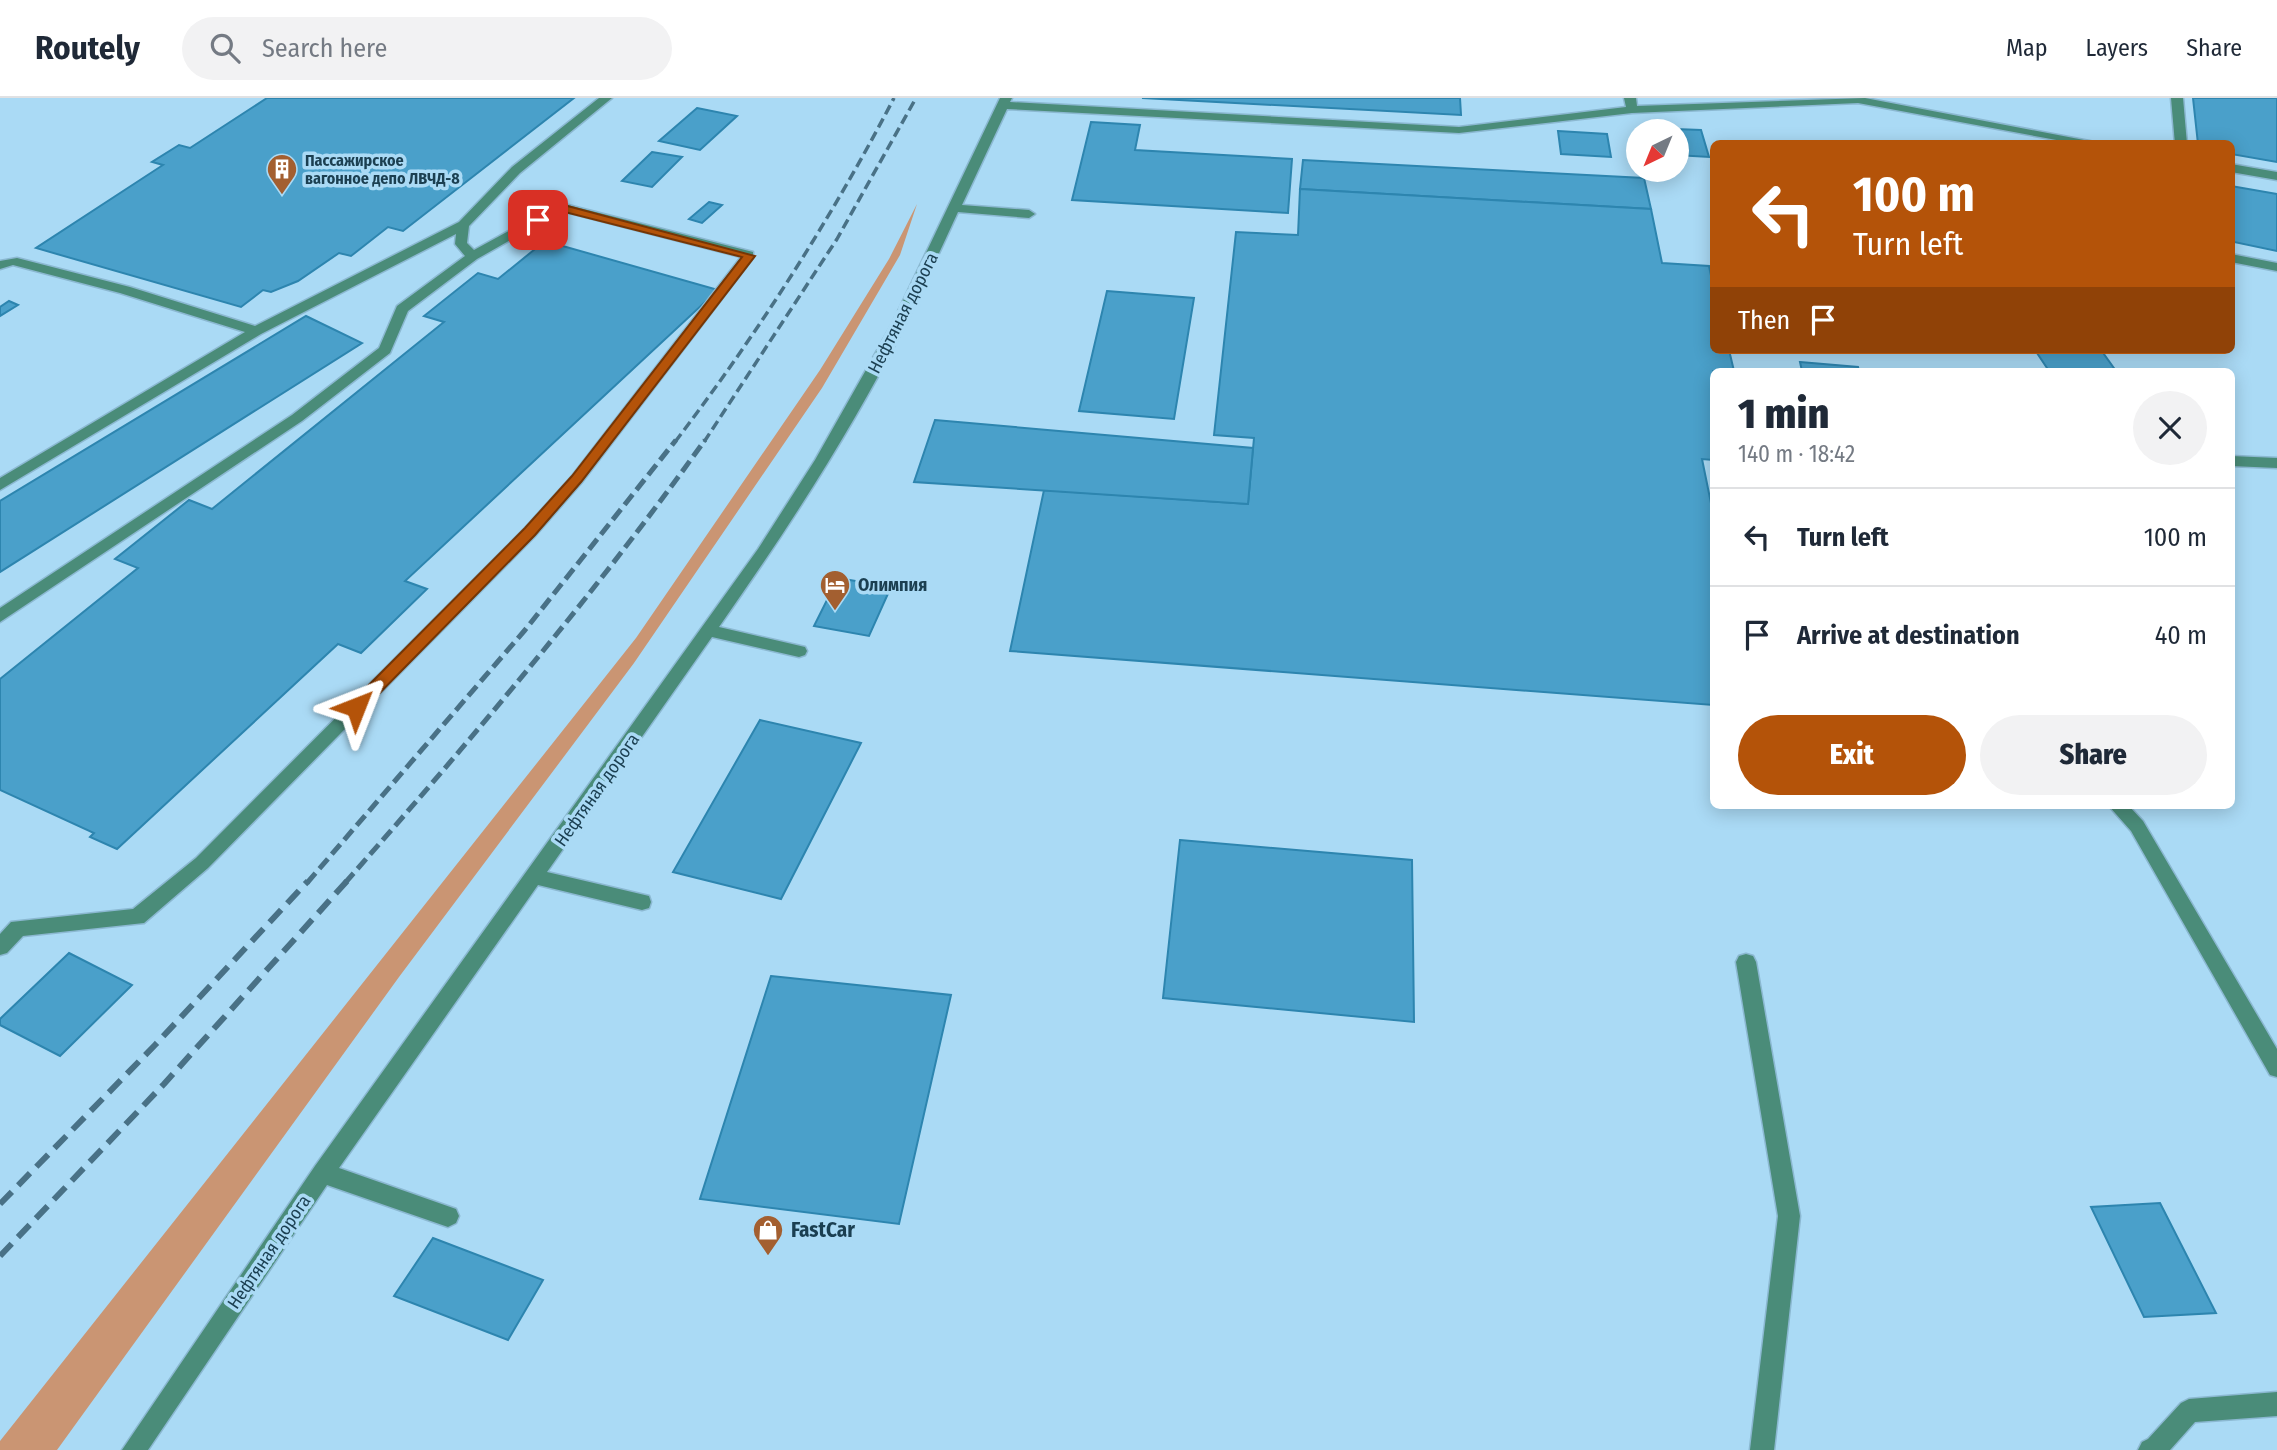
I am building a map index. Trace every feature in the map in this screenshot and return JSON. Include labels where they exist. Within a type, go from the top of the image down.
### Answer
[{"type":"street","points":[[0,485],[256,331],[463,225],[516,170],[606,98]]},
{"type":"street","points":[[2176,98],[2181,140]]},
{"type":"street","points":[[1005,102],[1459,130],[1631,104],[1858,100],[2077,140]]},
{"type":"street","name":"Нефтяная дорога","points":[[134,1450],[323,1173],[710,631],[848,417],[899,324],[1005,102]]},
{"type":"street","points":[[2235,169],[2277,176]]},
{"type":"street","points":[[0,616],[297,418],[385,350],[402,309],[473,256],[560,207],[749,256],[577,479],[530,532],[202,863],[137,917],[18,928],[0,947]]},
{"type":"street","points":[[956,208],[1029,214]]},
{"type":"street","points":[[463,225],[461,244],[473,256]]},
{"type":"street","points":[[2235,259],[2277,267]]},
{"type":"street","points":[[0,265],[13,261],[125,289],[256,331]]},
{"type":"street","points":[[2235,461],[2277,463]]},
{"type":"street","points":[[710,631],[799,650]]},
{"type":"street","points":[[2121,809],[2137,826],[2277,1069]]},
{"type":"street","points":[[535,877],[642,902]]},
{"type":"street","points":[[1745,962],[1790,1216],[1762,1450]]},
{"type":"street","points":[[323,1173],[448,1216]]},
{"type":"street","points":[[2150,1450],[2155,1449],[2189,1411],[2277,1404]]},
{"type":"shaded area","points":[[917,204],[900,255],[822,388],[634,663],[399,977],[57,1450],[0,1450],[0,1441],[636,638],[820,370],[889,259]]},
{"type":"building","name":"Пассажирское вагонное депо ЛВЧД-8","points":[[267,98],[574,98],[403,231],[388,227],[351,256],[339,253],[298,281],[271,292],[263,290],[241,307],[36,248],[163,165],[152,162],[179,145],[190,148]]},
{"type":"building","points":[[1142,98],[1460,98],[1461,115]]},
{"type":"building","points":[[2193,98],[2277,98],[2277,162],[2235,155],[2235,140],[2198,140]]},
{"type":"building","points":[[697,108],[737,116],[700,150],[659,141]]},
{"type":"building","points":[[1091,122],[1140,125],[1135,150],[1292,159],[1288,213],[1072,200]]},
{"type":"building","points":[[1689,130],[1701,130],[1709,157],[1689,156]]},
{"type":"building","points":[[1558,131],[1607,134],[1611,157],[1561,154]]},
{"type":"building","points":[[652,152],[682,157],[652,187],[622,181]]},
{"type":"building","points":[[1303,160],[1626,177],[1626,182],[1645,182],[1651,209],[1300,189]]},
{"type":"building","points":[[2235,187],[2277,194],[2277,251],[2235,242]]},
{"type":"building","points":[[1300,189],[1651,209],[1662,263],[1709,266],[1710,354],[1730,354],[1733,368],[1710,368],[1710,460],[1702,459],[1710,498],[1710,705],[1010,651],[1044,490],[1248,504],[1254,438],[1214,435],[1236,232],[1298,235]]},
{"type":"building","points":[[709,202],[722,205],[702,223],[689,219]]},
{"type":"building","points":[[545,241],[718,290],[405,581],[427,589],[361,653],[338,644],[117,849],[90,837],[94,833],[0,790],[0,679],[138,568],[115,559],[189,500],[212,509],[444,322],[424,316],[478,273],[498,279]]},
{"type":"building","points":[[1107,291],[1194,298],[1174,419],[1079,411]]},
{"type":"building","points":[[9,301],[18,305],[0,316],[0,307]]},
{"type":"building","points":[[306,316],[362,343],[0,572],[0,501]]},
{"type":"building","points":[[2038,354],[2104,354],[2114,368],[2047,368]]},
{"type":"building","points":[[1800,362],[1858,368],[1801,368]]},
{"type":"building","points":[[935,420],[1253,448],[1248,504],[914,482]]},
{"type":"building","points":[[838,578],[891,587],[869,636],[814,626]]},
{"type":"building","points":[[760,720],[861,743],[781,899],[673,872]]},
{"type":"building","points":[[1180,840],[1412,860],[1414,1022],[1163,998]]},
{"type":"building","points":[[69,953],[132,985],[60,1056],[0,1025],[0,1019]]},
{"type":"building","points":[[771,976],[951,995],[899,1224],[700,1199]]},
{"type":"building","points":[[2160,1203],[2216,1313],[2144,1317],[2091,1207]]},
{"type":"building","points":[[433,1238],[543,1280],[508,1340],[394,1296]]},
{"type":"railway","points":[[675,442],[792,274],[845,187],[894,98]]},
{"type":"railway","points":[[704,442],[837,239],[916,98]]},
{"type":"railway","points":[[307,883],[525,630],[676,440]]},
{"type":"railway","points":[[345,883],[531,666],[620,554],[705,440]]},
{"type":"railway","points":[[0,1204],[155,1045],[308,881]]},
{"type":"railway","points":[[0,1256],[164,1084],[347,881]]},
{"type":"place","name":"Пассажирское вагонное депо ЛВЧД-8","points":[[282,196]]},
{"type":"place","name":"Олимпия","points":[[835,612]]},
{"type":"place","name":"FastCar","points":[[768,1257]]},
{"type":"route","points":[[356,707],[530,532],[577,479],[749,256],[560,207],[538,220]]}]
